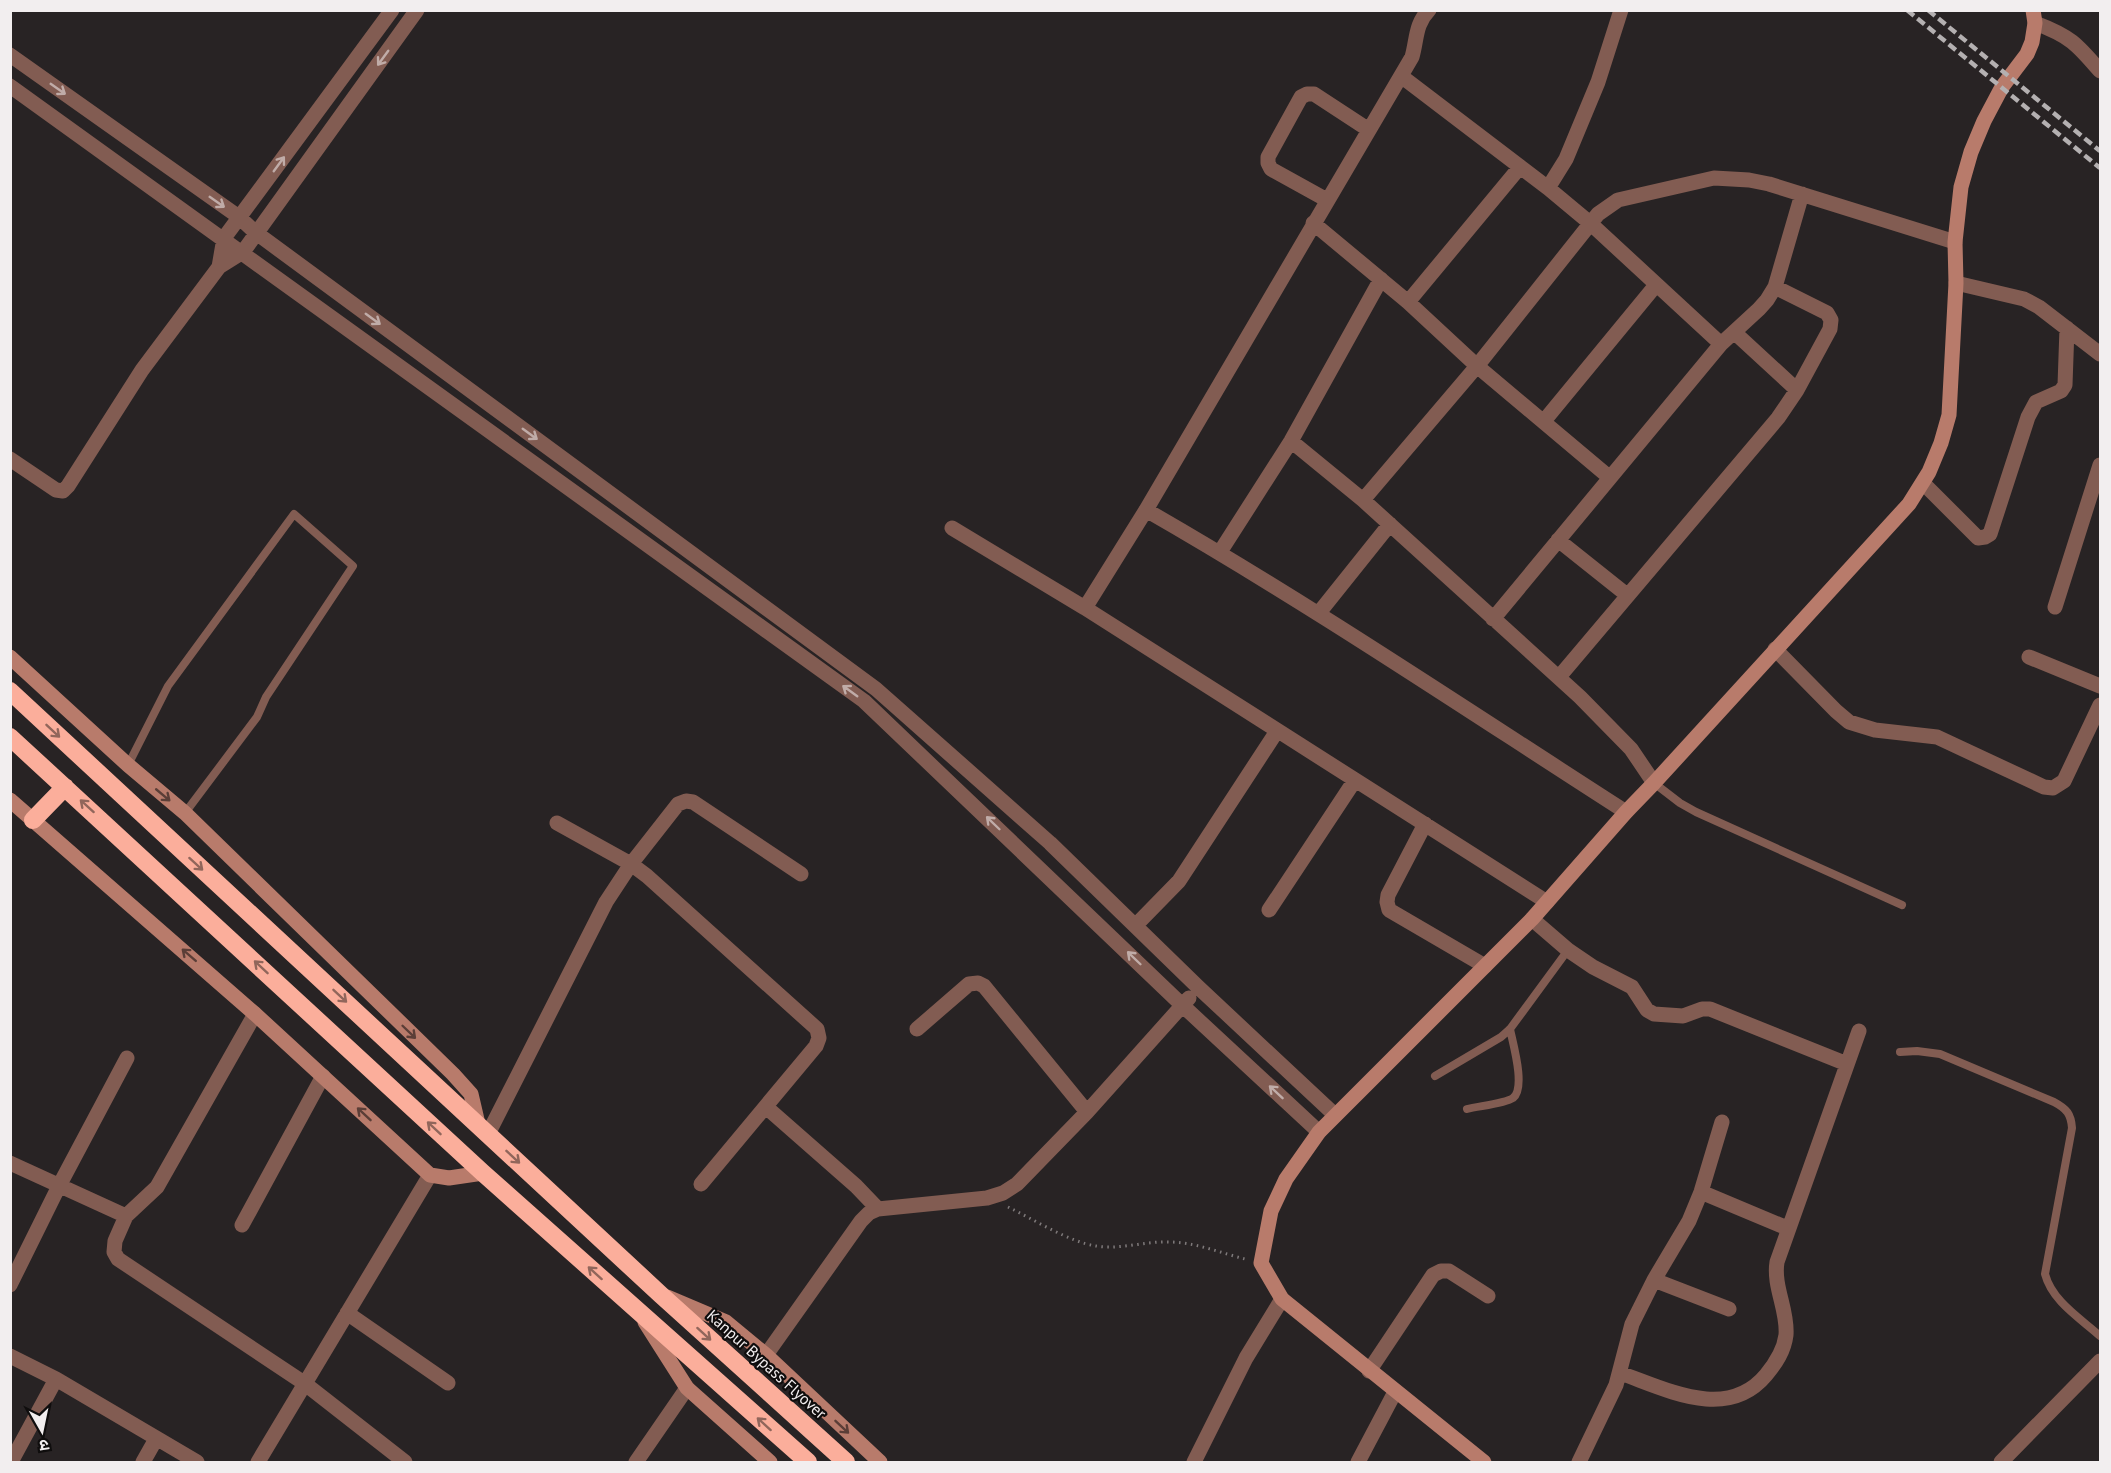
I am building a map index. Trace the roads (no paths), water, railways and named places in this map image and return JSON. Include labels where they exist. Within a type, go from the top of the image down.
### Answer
[{"type":"highway","name":"Kanpur Bypass Flyover","points":[[10,691],[661,1295],[846,1462]]},
{"type":"highway","points":[[10,737],[483,1173],[808,1462]]},
{"type":"highway","points":[[33,820],[65,787]]},
{"type":"highway","points":[[119,836],[142,815]]},
{"type":"street","points":[[219,267],[224,238],[392,10]]},
{"type":"street","points":[[10,459],[56,490],[63,490],[68,486],[129,388],[219,267],[243,252],[255,232],[417,10]]},
{"type":"street","points":[[1084,608],[1146,510],[1412,57],[1418,25],[1429,10]]},
{"type":"street","points":[[1548,188],[1561,170],[1589,104],[1609,53],[1621,10]]},
{"type":"street","points":[[1484,1462],[1282,1299],[1261,1263],[1271,1211],[1286,1179],[1319,1132],[1532,919],[1626,812],[1909,504],[1923,483],[1941,444],[1949,415],[1956,283],[1955,242],[1961,188],[1971,152],[1984,121],[2002,87],[2027,54],[2032,42],[2034,17],[2075,43],[2100,71]]},
{"type":"street","points":[[10,55],[239,217],[255,232],[876,689],[1050,843],[1198,987],[1335,1115]]},
{"type":"street","points":[[1401,76],[1548,188],[1590,223],[1721,344]]},
{"type":"street","points":[[10,86],[864,701],[1182,1005],[1319,1132]]},
{"type":"street","points":[[1327,200],[1271,169],[1268,163],[1268,157],[1301,98],[1307,94],[1314,94],[1369,130]]},
{"type":"street","points":[[1408,302],[1520,167]]},
{"type":"street","points":[[1363,500],[1477,366],[1590,223],[1618,200],[1714,178],[1769,184],[1955,242]]},
{"type":"street","points":[[1493,619],[1721,344],[1767,300],[1775,287],[1802,194]]},
{"type":"street","points":[[1314,223],[1408,302],[1477,366],[1609,477]]},
{"type":"street","points":[[1220,552],[1291,441],[1381,279]]},
{"type":"street","points":[[1956,283],[2024,299],[2039,307],[2100,354]]},
{"type":"street","points":[[1544,421],[1656,285]]},
{"type":"street","points":[[1559,677],[1778,418],[1797,390],[1830,329],[1831,320],[1827,313],[1775,287]]},
{"type":"street","points":[[1923,483],[1978,538],[1990,534],[2028,417],[2037,402],[2061,391],[2065,385],[2067,328]]},
{"type":"street","points":[[1734,332],[1797,390]]},
{"type":"street","points":[[1291,441],[1363,500],[1559,677],[1631,749],[1654,783]]},
{"type":"street","points":[[2055,607],[2100,465]]},
{"type":"street","points":[[1146,510],[1220,552],[1626,812]]},
{"type":"street","points":[[1318,614],[1390,524]]},
{"type":"street","points":[[952,528],[1084,608],[1547,902]]},
{"type":"street","points":[[1558,540],[1627,595]]},
{"type":"street","points":[[1775,650],[1849,722],[1875,730],[1938,737],[2044,787],[2053,788],[2064,781],[2100,705]]},
{"type":"street","points":[[10,657],[128,765],[185,813],[459,1081],[471,1094],[483,1129]]},
{"type":"street","points":[[2029,657],[2100,686]]},
{"type":"street","points":[[1135,926],[1179,881],[1277,731]]},
{"type":"street","points":[[1269,910],[1354,780]]},
{"type":"street","points":[[10,800],[255,1014],[430,1174],[449,1178],[483,1173]]},
{"type":"street","points":[[483,1129],[606,902],[631,864],[671,810],[678,804],[686,801],[693,802],[801,874]]},
{"type":"street","points":[[557,823],[631,864],[647,876],[817,1029],[819,1038],[816,1046],[701,1184]]},
{"type":"street","points":[[1425,825],[1388,895],[1389,910],[1485,966]]},
{"type":"street","points":[[1532,919],[1568,950],[1593,967],[1632,987],[1647,1010],[1654,1014],[1683,1016],[1702,1009],[1710,1009],[1847,1064]]},
{"type":"street","points":[[917,1029],[969,984],[978,983],[984,986],[1087,1112]]},
{"type":"street","points":[[766,1355],[869,1213],[878,1209],[987,1198],[1003,1193],[1017,1184],[1087,1112],[1198,987]]},
{"type":"street","points":[[255,1014],[157,1187],[126,1216],[115,1241],[114,1251],[118,1259],[304,1383],[405,1462]]},
{"type":"street","points":[[1620,1373],[1707,1401],[1738,1395],[1761,1381],[1777,1362],[1786,1335],[1786,1318],[1775,1272],[1777,1262],[1787,1228],[1859,1031]]},
{"type":"street","points":[[10,1284],[127,1058]]},
{"type":"street","points":[[242,1225],[323,1076]]},
{"type":"street","points":[[766,1107],[856,1186],[878,1209]]},
{"type":"street","points":[[1579,1462],[1620,1373],[1632,1324],[1654,1280],[1680,1238],[1701,1192],[1722,1122]]},
{"type":"street","points":[[10,1163],[126,1216]]},
{"type":"street","points":[[258,1462],[430,1174]]},
{"type":"street","points":[[1701,1192],[1787,1228]]},
{"type":"street","points":[[1369,1371],[1433,1275],[1440,1270],[1449,1271],[1488,1296]]},
{"type":"street","points":[[1654,1280],[1729,1310]]},
{"type":"street","points":[[661,1295],[726,1322],[766,1355],[880,1462]]},
{"type":"street","points":[[1194,1462],[1246,1358],[1282,1299]]},
{"type":"street","points":[[639,1312],[687,1388],[770,1462]]},
{"type":"street","points":[[347,1313],[448,1383]]},
{"type":"street","points":[[10,1356],[56,1379],[197,1462]]},
{"type":"street","points":[[2001,1462],[2100,1361]]},
{"type":"street","points":[[12,1462],[56,1379]]},
{"type":"street","points":[[636,1462],[687,1388]]},
{"type":"street","points":[[1358,1462],[1395,1392]]},
{"type":"street","points":[[143,1462],[156,1438]]},
{"type":"lane","points":[[128,765],[168,686],[294,514],[352,566],[266,697],[257,717],[185,813]]},
{"type":"lane","points":[[1654,783],[1680,804],[1696,812],[1902,904]]},
{"type":"lane","points":[[1435,1076],[1501,1037],[1510,1029],[1568,950]]},
{"type":"lane","points":[[1467,1109],[1512,1099],[1517,1093],[1520,1083],[1510,1029]]},
{"type":"lane","points":[[1900,1052],[1917,1051],[1940,1054],[2054,1102],[2065,1108],[2071,1116],[2072,1128],[2044,1274],[2048,1286],[2059,1299],[2100,1336]]},
{"type":"railway","points":[[1907,10],[2100,168]]},
{"type":"railway","points":[[1928,10],[2100,151]]}]
